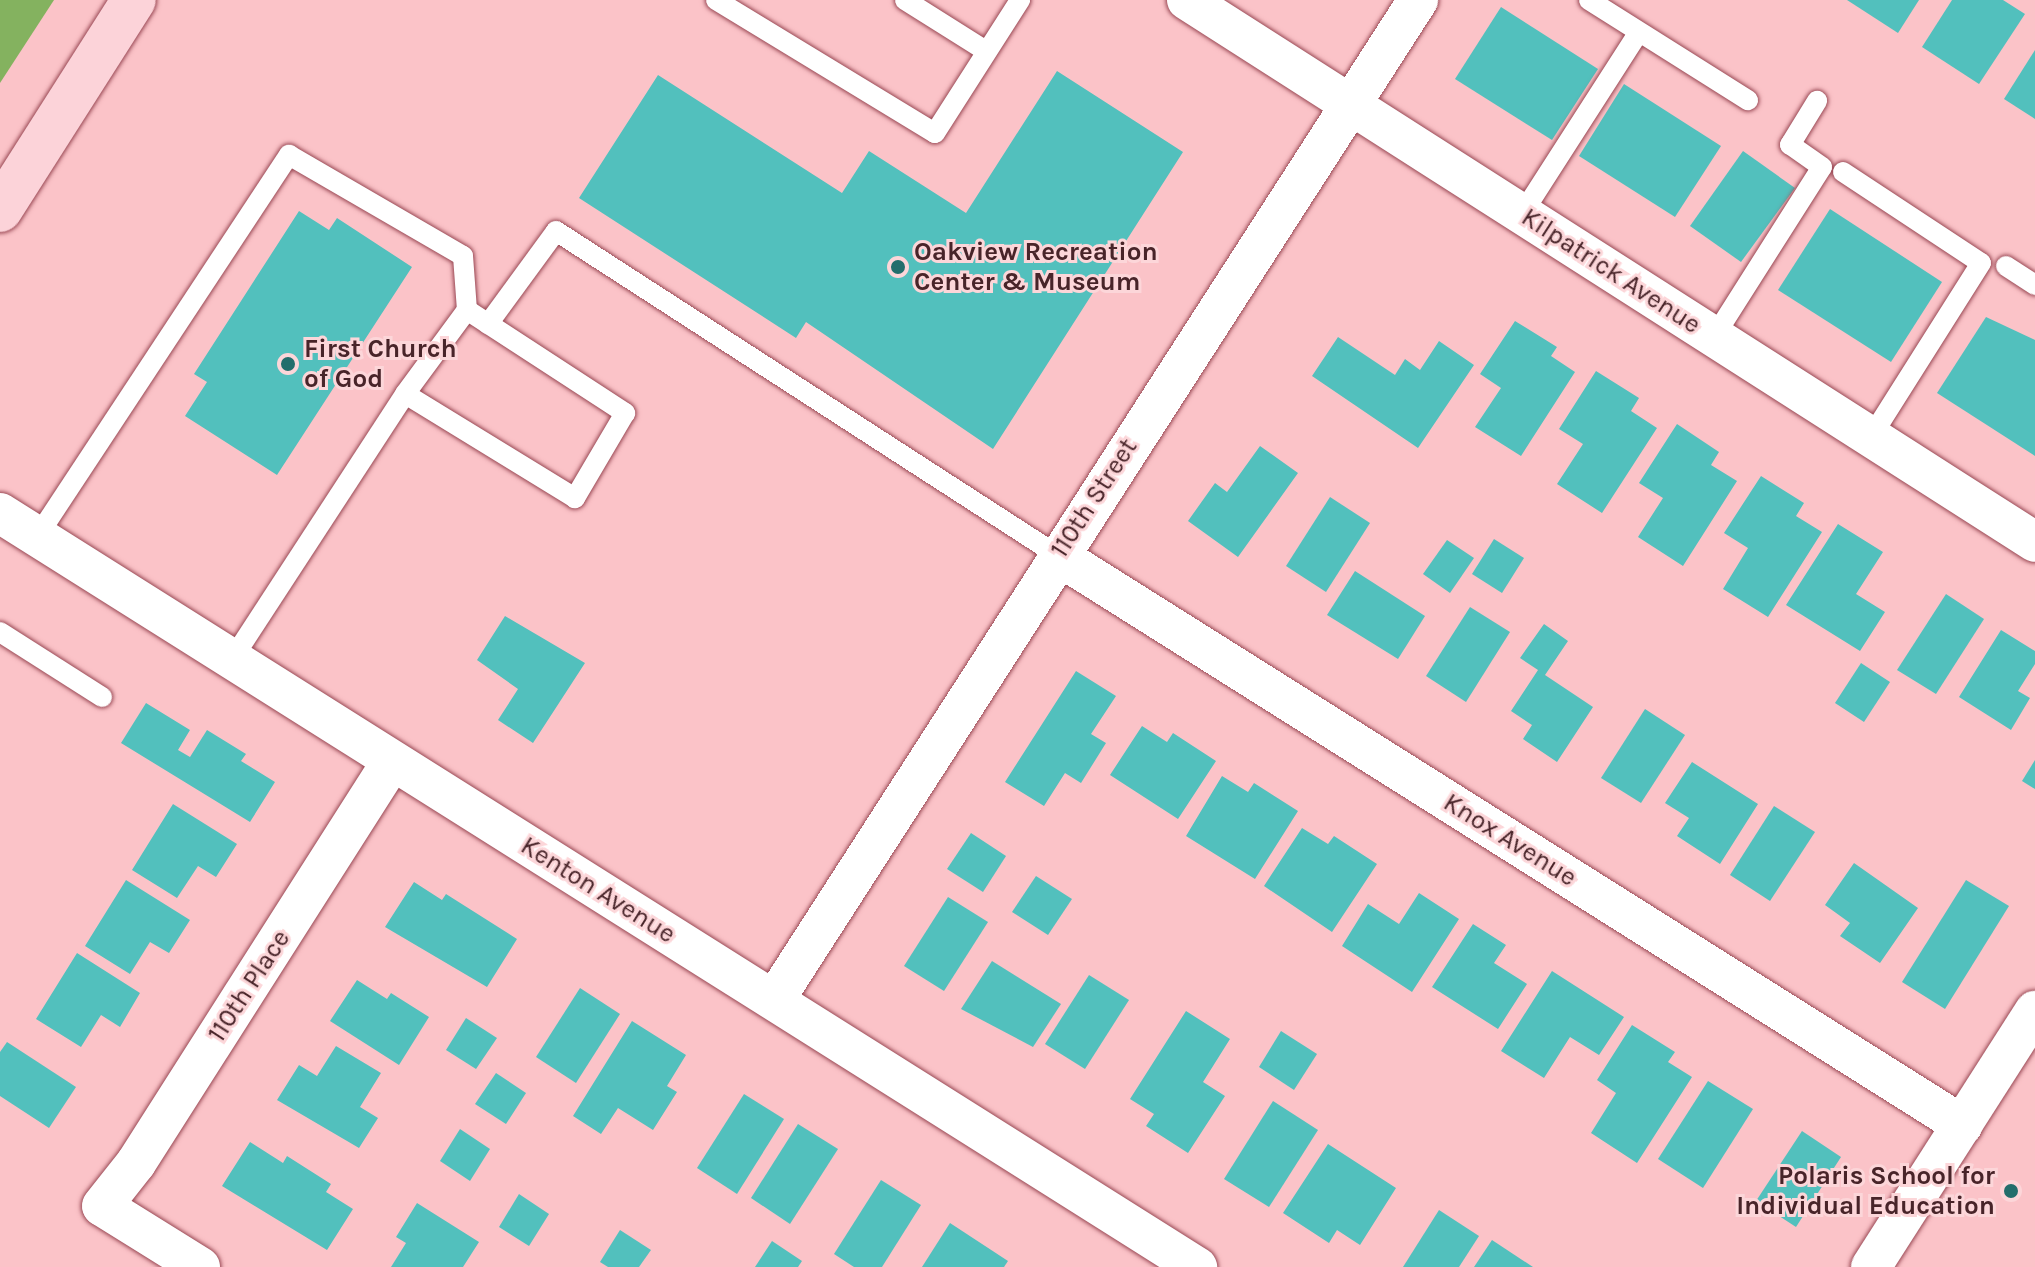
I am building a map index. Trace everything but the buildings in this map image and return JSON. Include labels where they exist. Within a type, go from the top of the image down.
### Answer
[{"type":"main road","points":[[0,210],[134,0]]},
{"type":"street","name":"Kilpatrick Avenue","points":[[1187,0],[2035,542]]},
{"type":"street","name":"110th Street","points":[[775,999],[1057,555],[1418,0]]},
{"type":"street","name":"Kenton Avenue","points":[[0,513],[233,658],[391,763],[775,999],[1197,1267]]},
{"type":"street","name":"Knox Avenue","points":[[1057,555],[1962,1125]]},
{"type":"street","name":"110th Place","points":[[200,1267],[102,1206],[136,1163],[391,763]]},
{"type":"street","points":[[1871,1267],[2035,1011]]},
{"type":"lane","points":[[716,0],[935,133],[1020,0]]},
{"type":"lane","points":[[905,0],[986,51]]},
{"type":"lane","points":[[1589,0],[1748,100]]},
{"type":"lane","points":[[1522,214],[1638,33]]},
{"type":"lane","points":[[1714,337],[1822,167],[1790,145],[1817,101]]},
{"type":"lane","points":[[37,537],[289,155],[463,256],[467,310],[405,394],[233,658]]},
{"type":"lane","points":[[1843,172],[1981,263],[1871,437]]},
{"type":"lane","points":[[488,324],[556,231],[1057,555]]},
{"type":"lane","points":[[2006,266],[2035,285]]},
{"type":"lane","points":[[405,394],[575,498],[625,413],[467,310]]},
{"type":"lane","points":[[0,632],[102,697]]},
{"type":"green space","points":[[0,0],[54,0],[0,83]]},
{"type":"place","name":"Oakview Recreation Center & Museum","points":[[898,267]]},
{"type":"place","name":"First Church of God","points":[[288,364]]},
{"type":"place","name":"Polaris School for Individual Education","points":[[2011,1191]]}]
